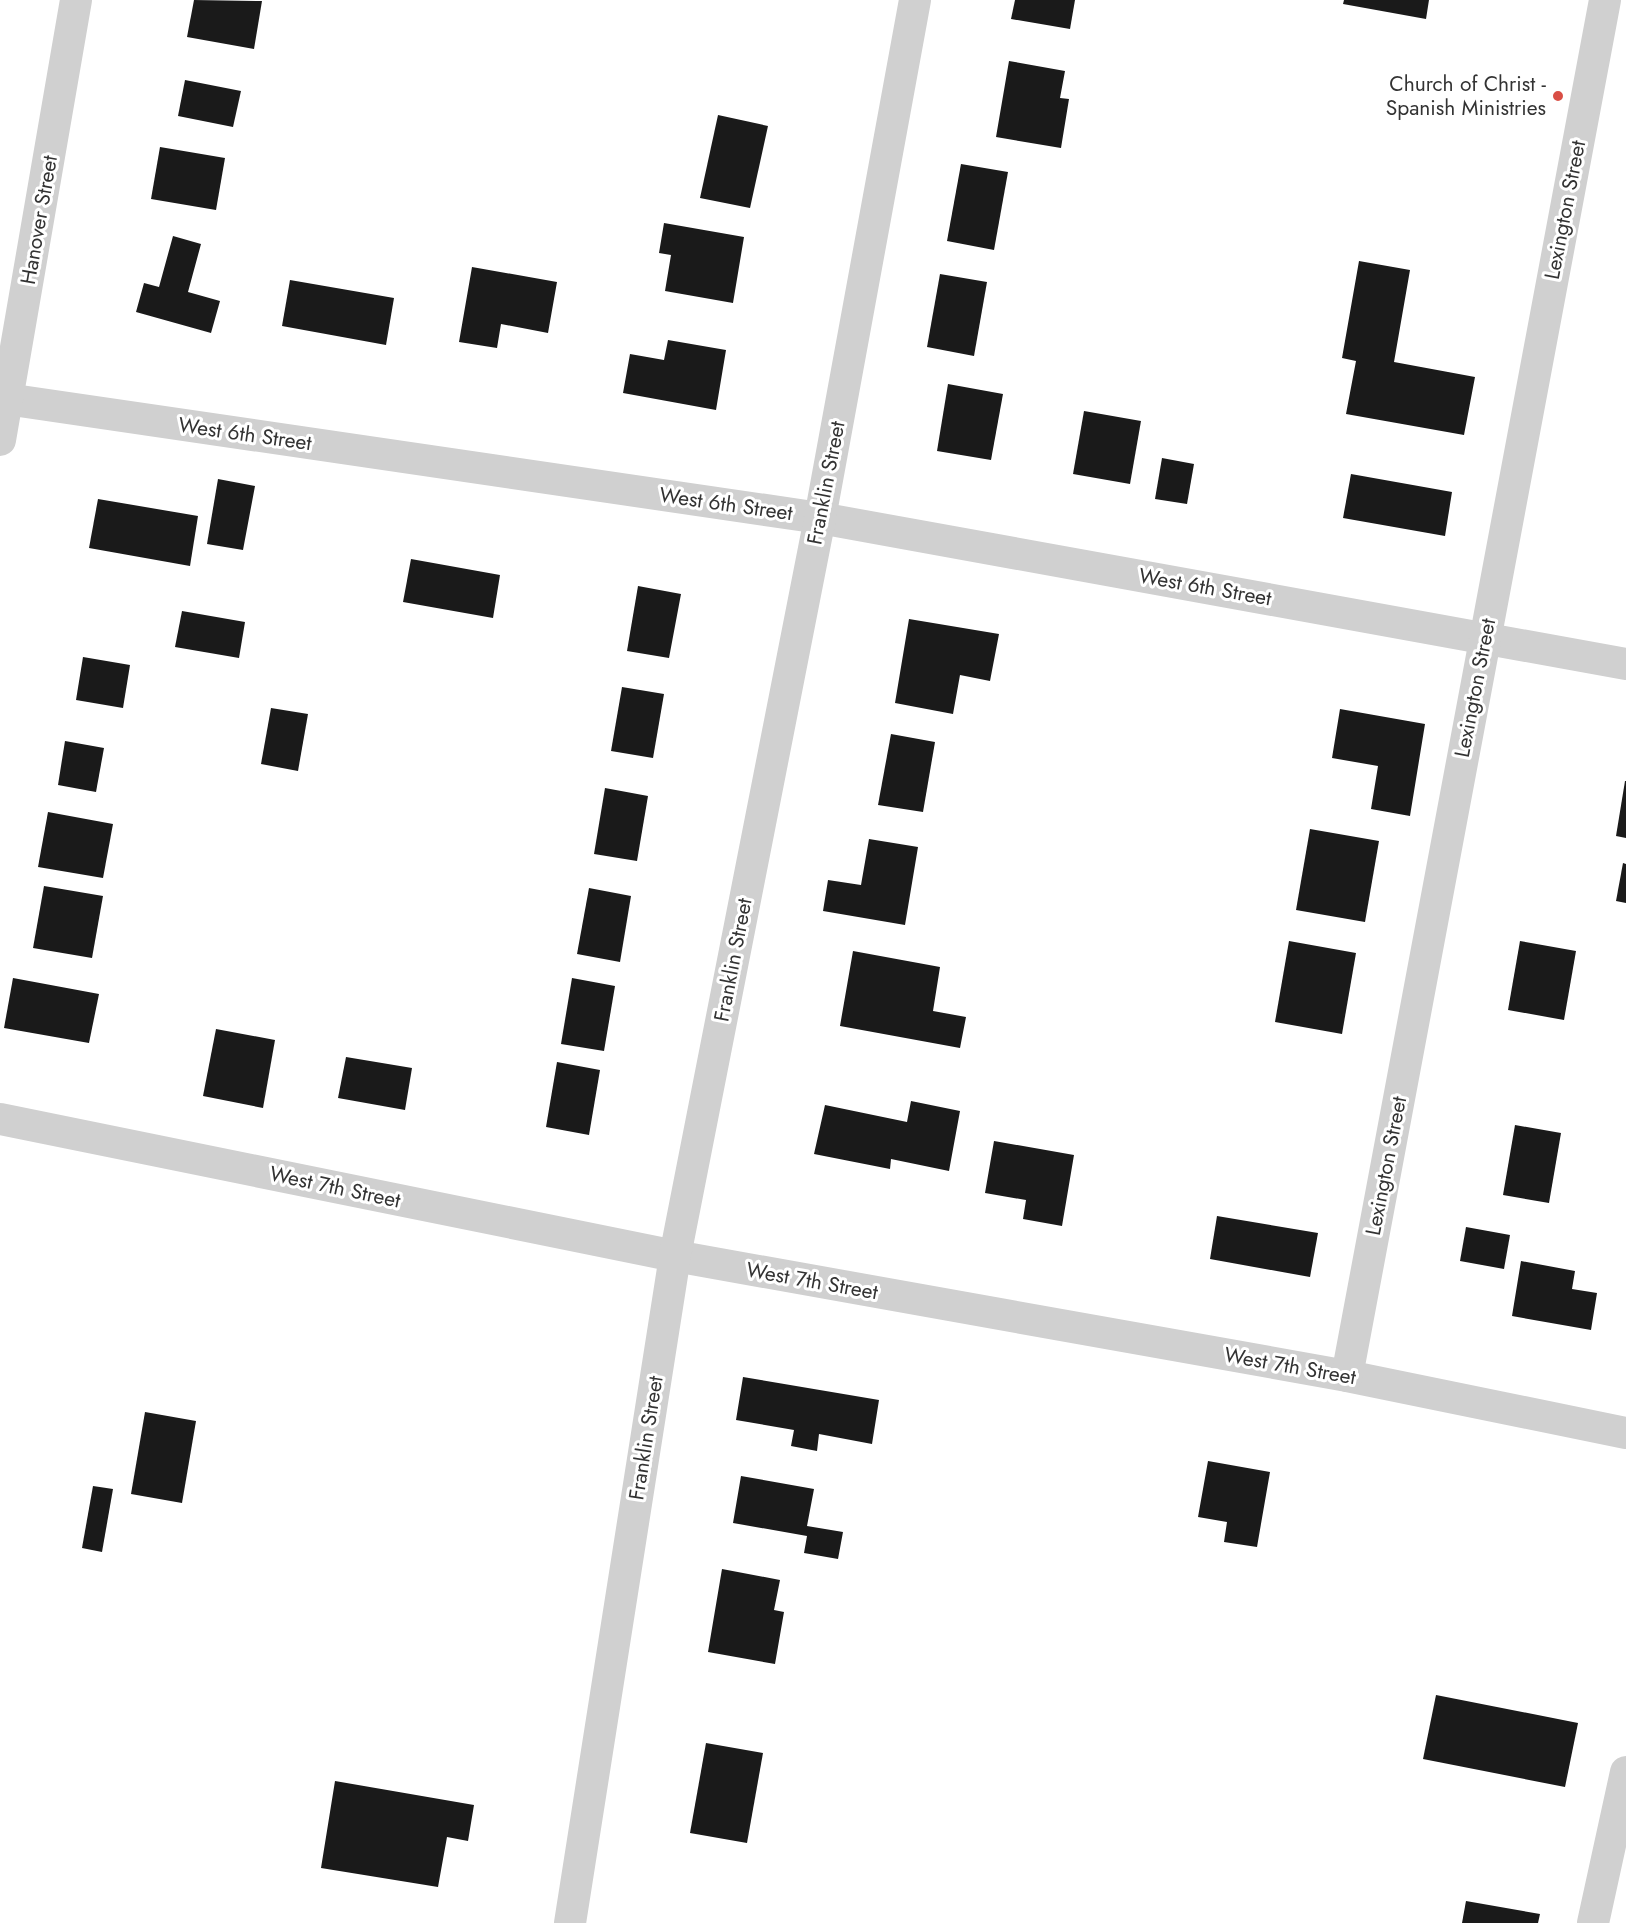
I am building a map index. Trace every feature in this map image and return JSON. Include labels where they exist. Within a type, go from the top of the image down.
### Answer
[{"type":"street","name":"Hanover Street","points":[[0,440],[4,399],[76,0]]},
{"type":"street","name":"Franklin Street","points":[[570,1923],[675,1256],[820,518],[915,0]]},
{"type":"street","name":"Lexington Street","points":[[1347,1376],[1605,0]]},
{"type":"street","name":"West 6th Street","points":[[4,399],[820,518],[1626,664]]},
{"type":"street","name":"West 7th Street","points":[[0,1119],[675,1256],[1347,1376],[1626,1433]]},
{"type":"street","points":[[1593,1923],[1626,1772]]},
{"type":"building","points":[[194,0],[262,1],[254,49],[187,37]]},
{"type":"building","points":[[1015,0],[1075,0],[1070,29],[1011,19]]},
{"type":"building","points":[[1344,0],[1429,0],[1426,19],[1343,4]]},
{"type":"building","points":[[1009,61],[1065,71],[1060,98],[1069,99],[1061,148],[996,137]]},
{"type":"building","points":[[185,80],[241,91],[233,127],[178,116]]},
{"type":"building","points":[[718,115],[768,126],[750,208],[700,198]]},
{"type":"building","points":[[160,147],[225,158],[216,210],[151,199]]},
{"type":"building","points":[[961,164],[1008,172],[994,250],[947,241]]},
{"type":"building","points":[[664,223],[744,237],[733,303],[665,291],[671,255],[659,253]]},
{"type":"building","points":[[173,236],[201,244],[188,292],[220,301],[211,333],[136,312],[144,283],[159,287]]},
{"type":"building","points":[[1359,261],[1410,270],[1394,362],[1475,377],[1464,435],[1346,414],[1356,361],[1342,358]]},
{"type":"building","points":[[472,267],[557,282],[548,333],[501,324],[497,348],[459,342]]},
{"type":"building","points":[[940,274],[987,282],[974,356],[927,347]]},
{"type":"building","points":[[290,280],[394,298],[386,345],[282,326]]},
{"type":"building","points":[[668,340],[726,350],[716,410],[623,393],[630,354],[664,360]]},
{"type":"building","points":[[948,384],[1003,394],[991,460],[937,451]]},
{"type":"building","points":[[1084,411],[1141,421],[1130,484],[1073,474]]},
{"type":"building","points":[[1162,458],[1194,464],[1187,504],[1155,499]]},
{"type":"building","points":[[1351,474],[1452,492],[1445,536],[1343,518]]},
{"type":"building","points":[[218,479],[255,486],[243,550],[207,544]]},
{"type":"building","points":[[98,499],[198,516],[190,566],[89,548]]},
{"type":"building","points":[[411,559],[500,575],[493,618],[403,602]]},
{"type":"building","points":[[638,586],[681,594],[669,658],[627,651]]},
{"type":"building","points":[[182,611],[245,622],[239,658],[175,647]]},
{"type":"building","points":[[909,619],[999,634],[990,681],[960,675],[953,714],[895,703]]},
{"type":"building","points":[[83,657],[130,665],[123,708],[76,700]]},
{"type":"building","points":[[622,687],[664,694],[653,758],[611,751]]},
{"type":"building","points":[[271,708],[308,714],[298,771],[261,764]]},
{"type":"building","points":[[1340,709],[1425,724],[1410,816],[1371,809],[1378,766],[1332,758]]},
{"type":"building","points":[[891,734],[935,742],[923,812],[878,805]]},
{"type":"building","points":[[65,741],[104,748],[96,792],[58,785]]},
{"type":"building","points":[[1626,781],[1626,838],[1616,836]]},
{"type":"building","points":[[605,788],[648,796],[637,861],[594,854]]},
{"type":"building","points":[[48,812],[113,824],[103,878],[38,867]]},
{"type":"building","points":[[1310,829],[1379,841],[1365,922],[1296,910]]},
{"type":"building","points":[[869,839],[918,847],[905,925],[823,911],[828,880],[861,885]]},
{"type":"building","points":[[1623,863],[1626,864],[1626,903],[1616,901]]},
{"type":"building","points":[[44,886],[103,896],[92,958],[33,948]]},
{"type":"building","points":[[589,888],[631,896],[620,962],[577,954]]},
{"type":"building","points":[[1289,941],[1356,953],[1342,1034],[1275,1022]]},
{"type":"building","points":[[1520,941],[1576,951],[1564,1020],[1508,1010]]},
{"type":"building","points":[[853,951],[940,967],[933,1011],[966,1017],[960,1048],[840,1026]]},
{"type":"building","points":[[13,978],[99,994],[89,1043],[4,1028]]},
{"type":"building","points":[[572,978],[615,986],[604,1051],[561,1044]]},
{"type":"building","points":[[216,1029],[275,1040],[263,1108],[203,1096]]},
{"type":"building","points":[[346,1057],[412,1068],[405,1110],[338,1098]]},
{"type":"building","points":[[557,1062],[600,1070],[589,1135],[546,1127]]},
{"type":"building","points":[[911,1101],[960,1111],[949,1171],[891,1159],[890,1169],[814,1154],[825,1105],[907,1122]]},
{"type":"building","points":[[1515,1125],[1561,1133],[1549,1203],[1503,1195]]},
{"type":"building","points":[[994,1141],[1074,1155],[1062,1226],[1023,1219],[1026,1200],[985,1193]]},
{"type":"building","points":[[1217,1216],[1318,1233],[1310,1277],[1210,1259]]},
{"type":"building","points":[[1466,1227],[1510,1235],[1504,1269],[1460,1261]]},
{"type":"building","points":[[1521,1261],[1575,1271],[1572,1289],[1597,1293],[1591,1330],[1512,1316]]},
{"type":"building","points":[[743,1377],[879,1400],[872,1444],[819,1434],[817,1451],[791,1446],[794,1430],[736,1420]]},
{"type":"building","points":[[145,1412],[196,1421],[182,1503],[131,1494]]},
{"type":"building","points":[[1208,1461],[1270,1472],[1257,1547],[1224,1542],[1227,1522],[1198,1517]]},
{"type":"building","points":[[741,1476],[814,1489],[807,1526],[843,1532],[838,1559],[804,1553],[807,1536],[733,1523]]},
{"type":"building","points":[[93,1486],[113,1489],[102,1552],[82,1548]]},
{"type":"building","points":[[722,1569],[780,1580],[774,1610],[784,1612],[775,1664],[708,1652]]},
{"type":"building","points":[[1436,1695],[1578,1723],[1565,1787],[1423,1759]]},
{"type":"building","points":[[706,1743],[763,1753],[747,1843],[690,1833]]},
{"type":"building","points":[[335,1781],[474,1805],[468,1841],[447,1837],[438,1887],[321,1868]]},
{"type":"building","points":[[1466,1901],[1540,1914],[1538,1923],[1462,1923]]},
{"type":"place","name":"Church of Christ - Spanish Ministries","points":[[1558,96]]}]
